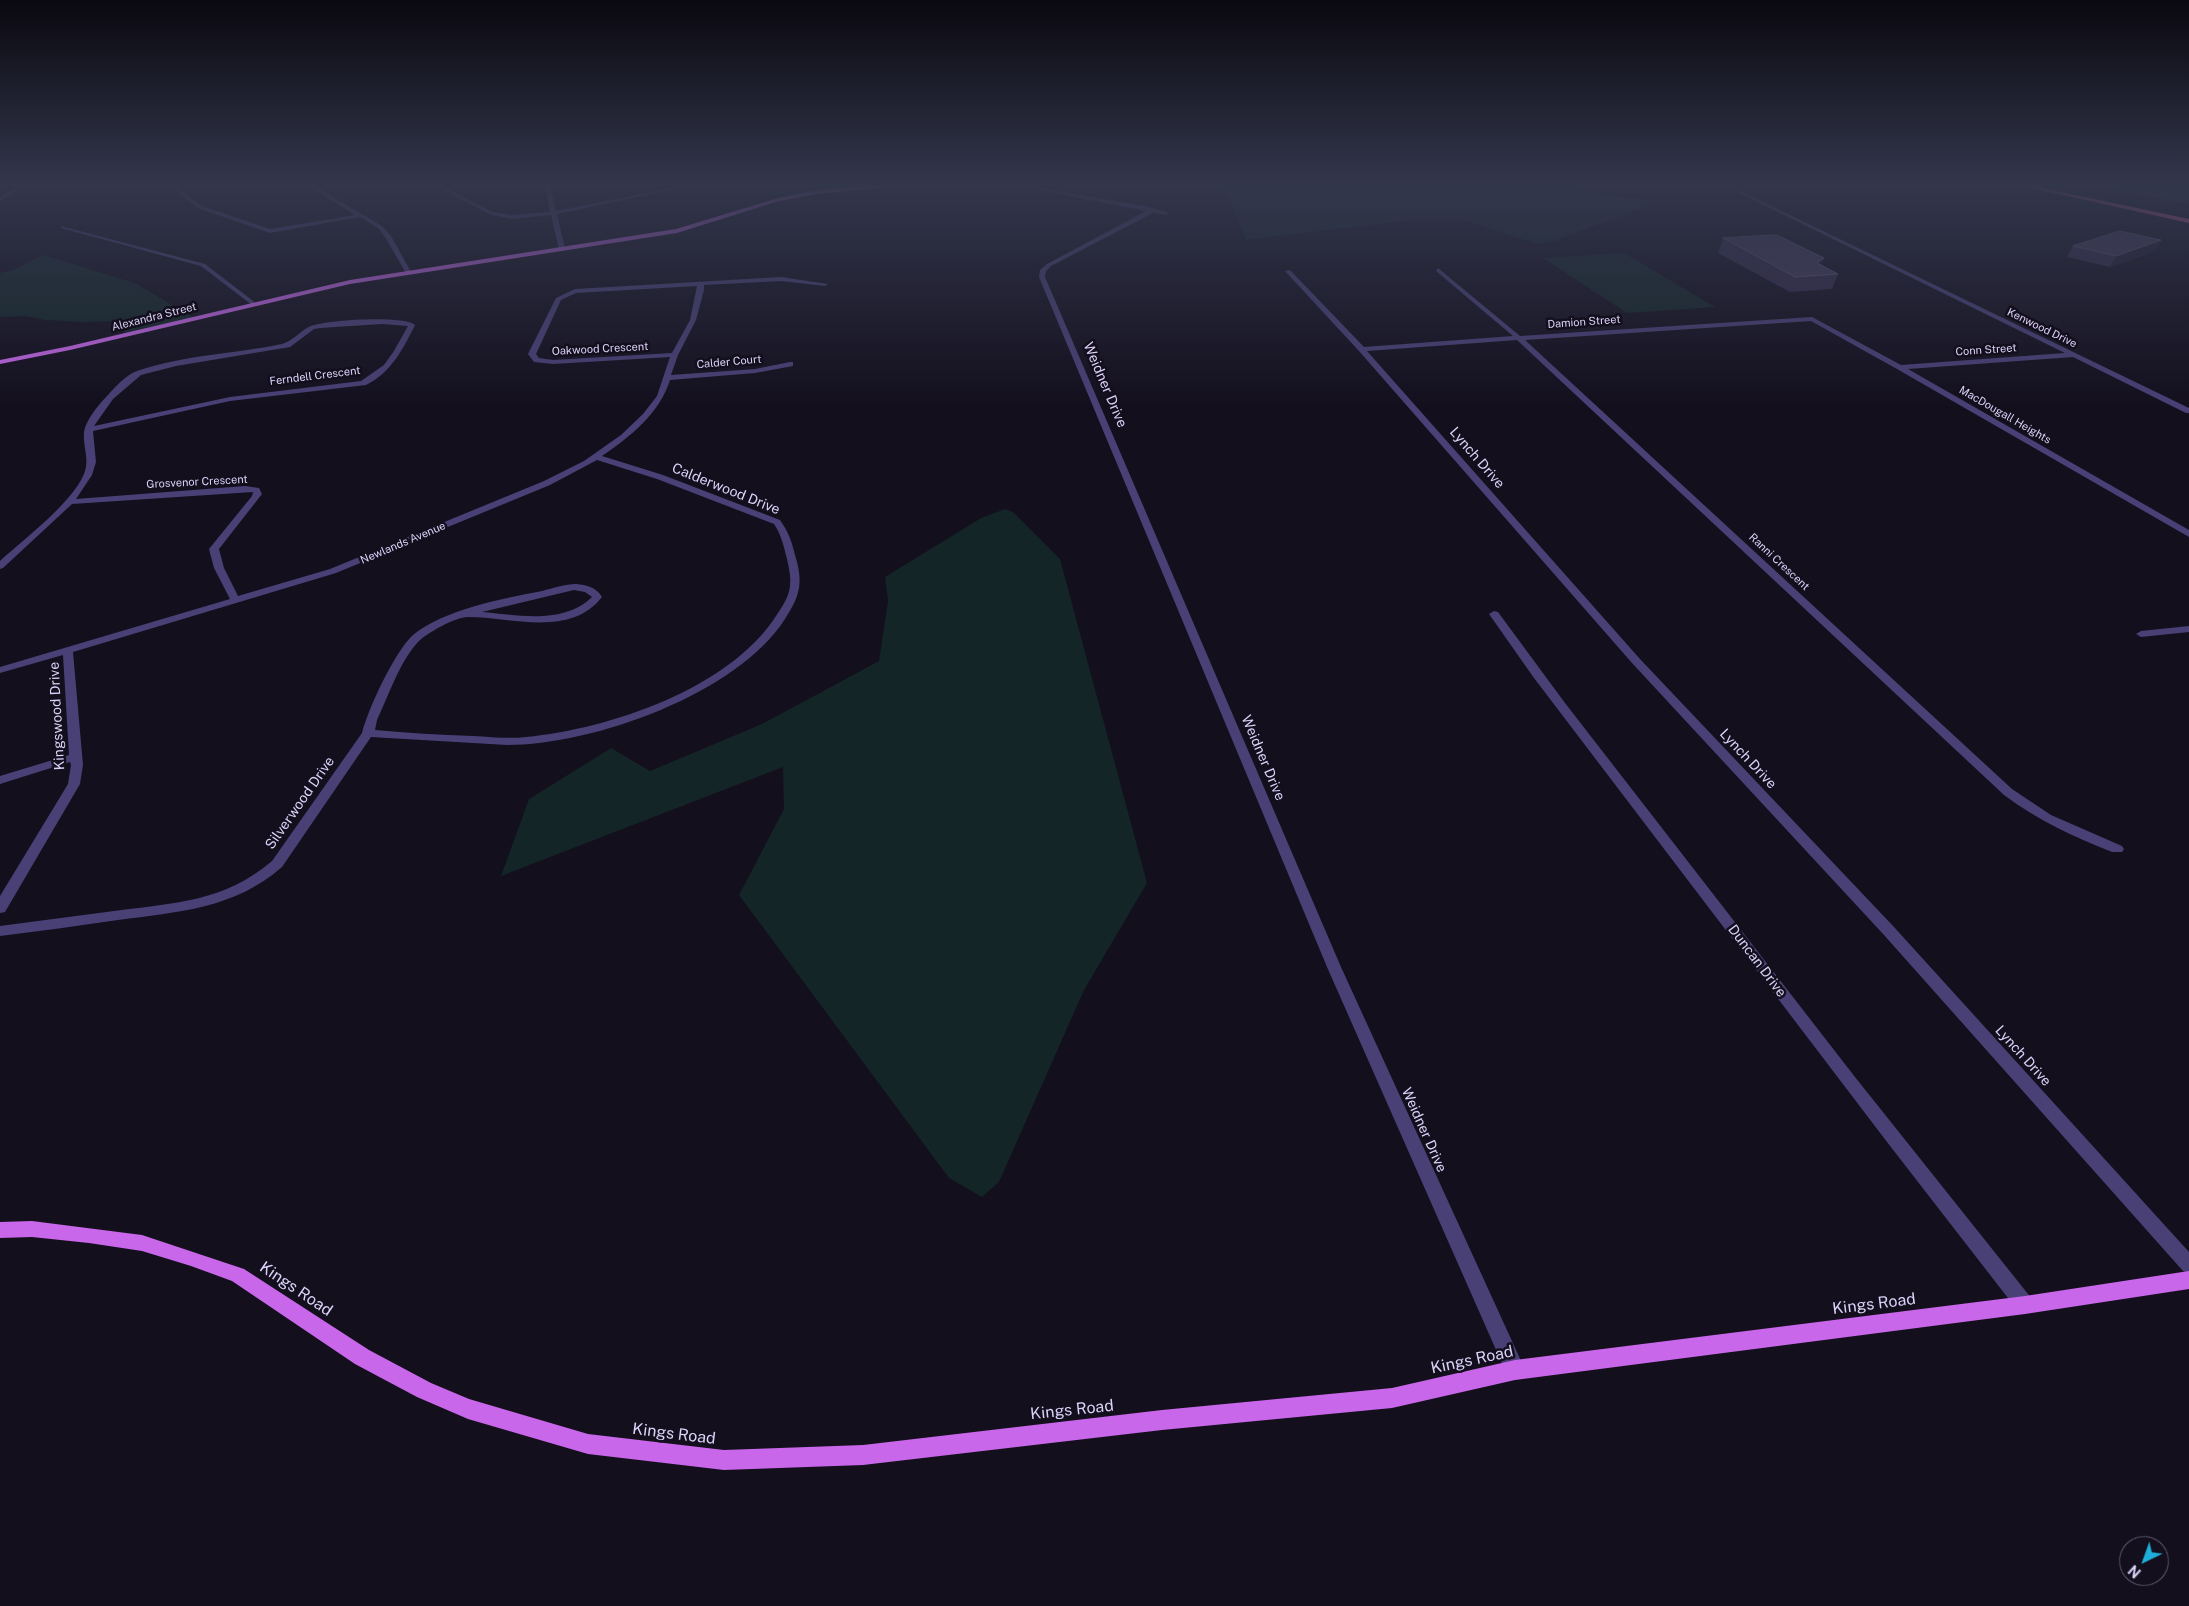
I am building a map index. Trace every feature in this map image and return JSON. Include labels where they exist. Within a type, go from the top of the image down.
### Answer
[{"type":"main road","name":"Alexandra Street","points":[[0,362],[70,348],[317,288],[489,260]]},
{"type":"main road","name":"Kings Road","points":[[0,1230],[32,1229],[89,1235],[142,1243],[191,1258],[238,1275],[362,1357],[424,1390],[468,1409],[588,1444],[724,1460],[864,1455],[1154,1421],[1392,1398],[1515,1370],[2025,1305],[2189,1280]]},
{"type":"street","points":[[182,260],[204,266],[254,304]]},
{"type":"street","points":[[401,260],[408,272]]},
{"type":"street","name":"Weidner Drive","points":[[1059,260],[1043,270],[1042,277],[1334,967],[1515,1370]]},
{"type":"street","name":"Kenwood Drive","points":[[1879,260],[2189,411]]},
{"type":"street","name":"Lynch Drive","points":[[1288,270],[1362,349],[1636,661],[1889,931],[2189,1265]]},
{"type":"street","name":"Ranni Crescent","points":[[1438,270],[1519,338],[2008,792],[2034,811],[2069,830],[2117,850]]},
{"type":"street","name":"Oakwood Crescent","points":[[674,355],[553,362],[537,360],[532,354],[556,302],[567,293],[592,289],[790,279],[825,284]]},
{"type":"street","name":"Newlands Avenue","points":[[0,670],[236,601],[358,562],[561,477],[597,457],[624,438],[646,416],[661,396],[674,355],[692,325],[700,295],[700,283]]},
{"type":"street","name":"Damion Street","points":[[1362,349],[1808,319]]},
{"type":"street","name":"MacDougall Heights","points":[[1808,319],[1819,322],[1900,367],[2189,534]]},
{"type":"street","name":"Ferndell Crescent","points":[[393,322],[408,323],[412,326],[379,375],[362,383],[230,399],[89,429],[92,420],[110,397],[135,375],[176,364],[287,345],[312,328],[320,326],[393,322]]},
{"type":"street","name":"Conn Street","points":[[1900,367],[2074,355]]},
{"type":"street","name":"Calder Court","points":[[668,378],[755,371],[790,364]]},
{"type":"street","points":[[0,566],[69,502],[90,469],[92,462],[89,429]]},
{"type":"street","name":"Calderwood Drive","points":[[368,733],[429,738],[524,741],[598,727],[656,707],[704,685],[742,659],[768,636],[786,610],[796,583],[784,533],[778,522],[660,477],[597,457]]},
{"type":"street","name":"Grosvenor Crescent","points":[[69,502],[245,489],[256,490],[258,494],[214,549],[214,554],[224,579],[236,601]]},
{"type":"street","name":"Silverwood Drive","points":[[0,931],[188,907],[221,898],[247,885],[277,864],[368,733],[370,720],[411,644],[432,626],[470,614],[574,587],[588,589],[597,597],[585,609],[558,619],[470,614]]},
{"type":"street","name":"Duncan Drive","points":[[1494,614],[1532,668],[1597,749],[1752,955],[2025,1305]]},
{"type":"street","points":[[2141,634],[2189,629]]},
{"type":"street","name":"Kingswood Drive","points":[[0,908],[74,784],[77,765],[68,651]]},
{"type":"street","points":[[0,780],[75,757]]},
{"type":"shaded area","points":[[33,260],[59,260],[135,283],[194,318],[126,335],[117,321],[82,322],[45,320],[25,316],[0,317],[0,273],[13,270]]},
{"type":"shaded area","points":[[1546,260],[1636,260],[1715,307],[1627,313]]},
{"type":"shaded area","points":[[1005,509],[1013,512],[1060,559],[1147,883],[1084,990],[999,1182],[982,1197],[949,1178],[739,895],[784,809],[783,767],[501,876],[529,799],[611,748],[650,771],[762,724],[879,661],[888,601],[885,577],[981,518]]},
{"type":"building","points":[[1764,260],[1821,260],[1817,263],[1838,274],[1795,277]]}]
